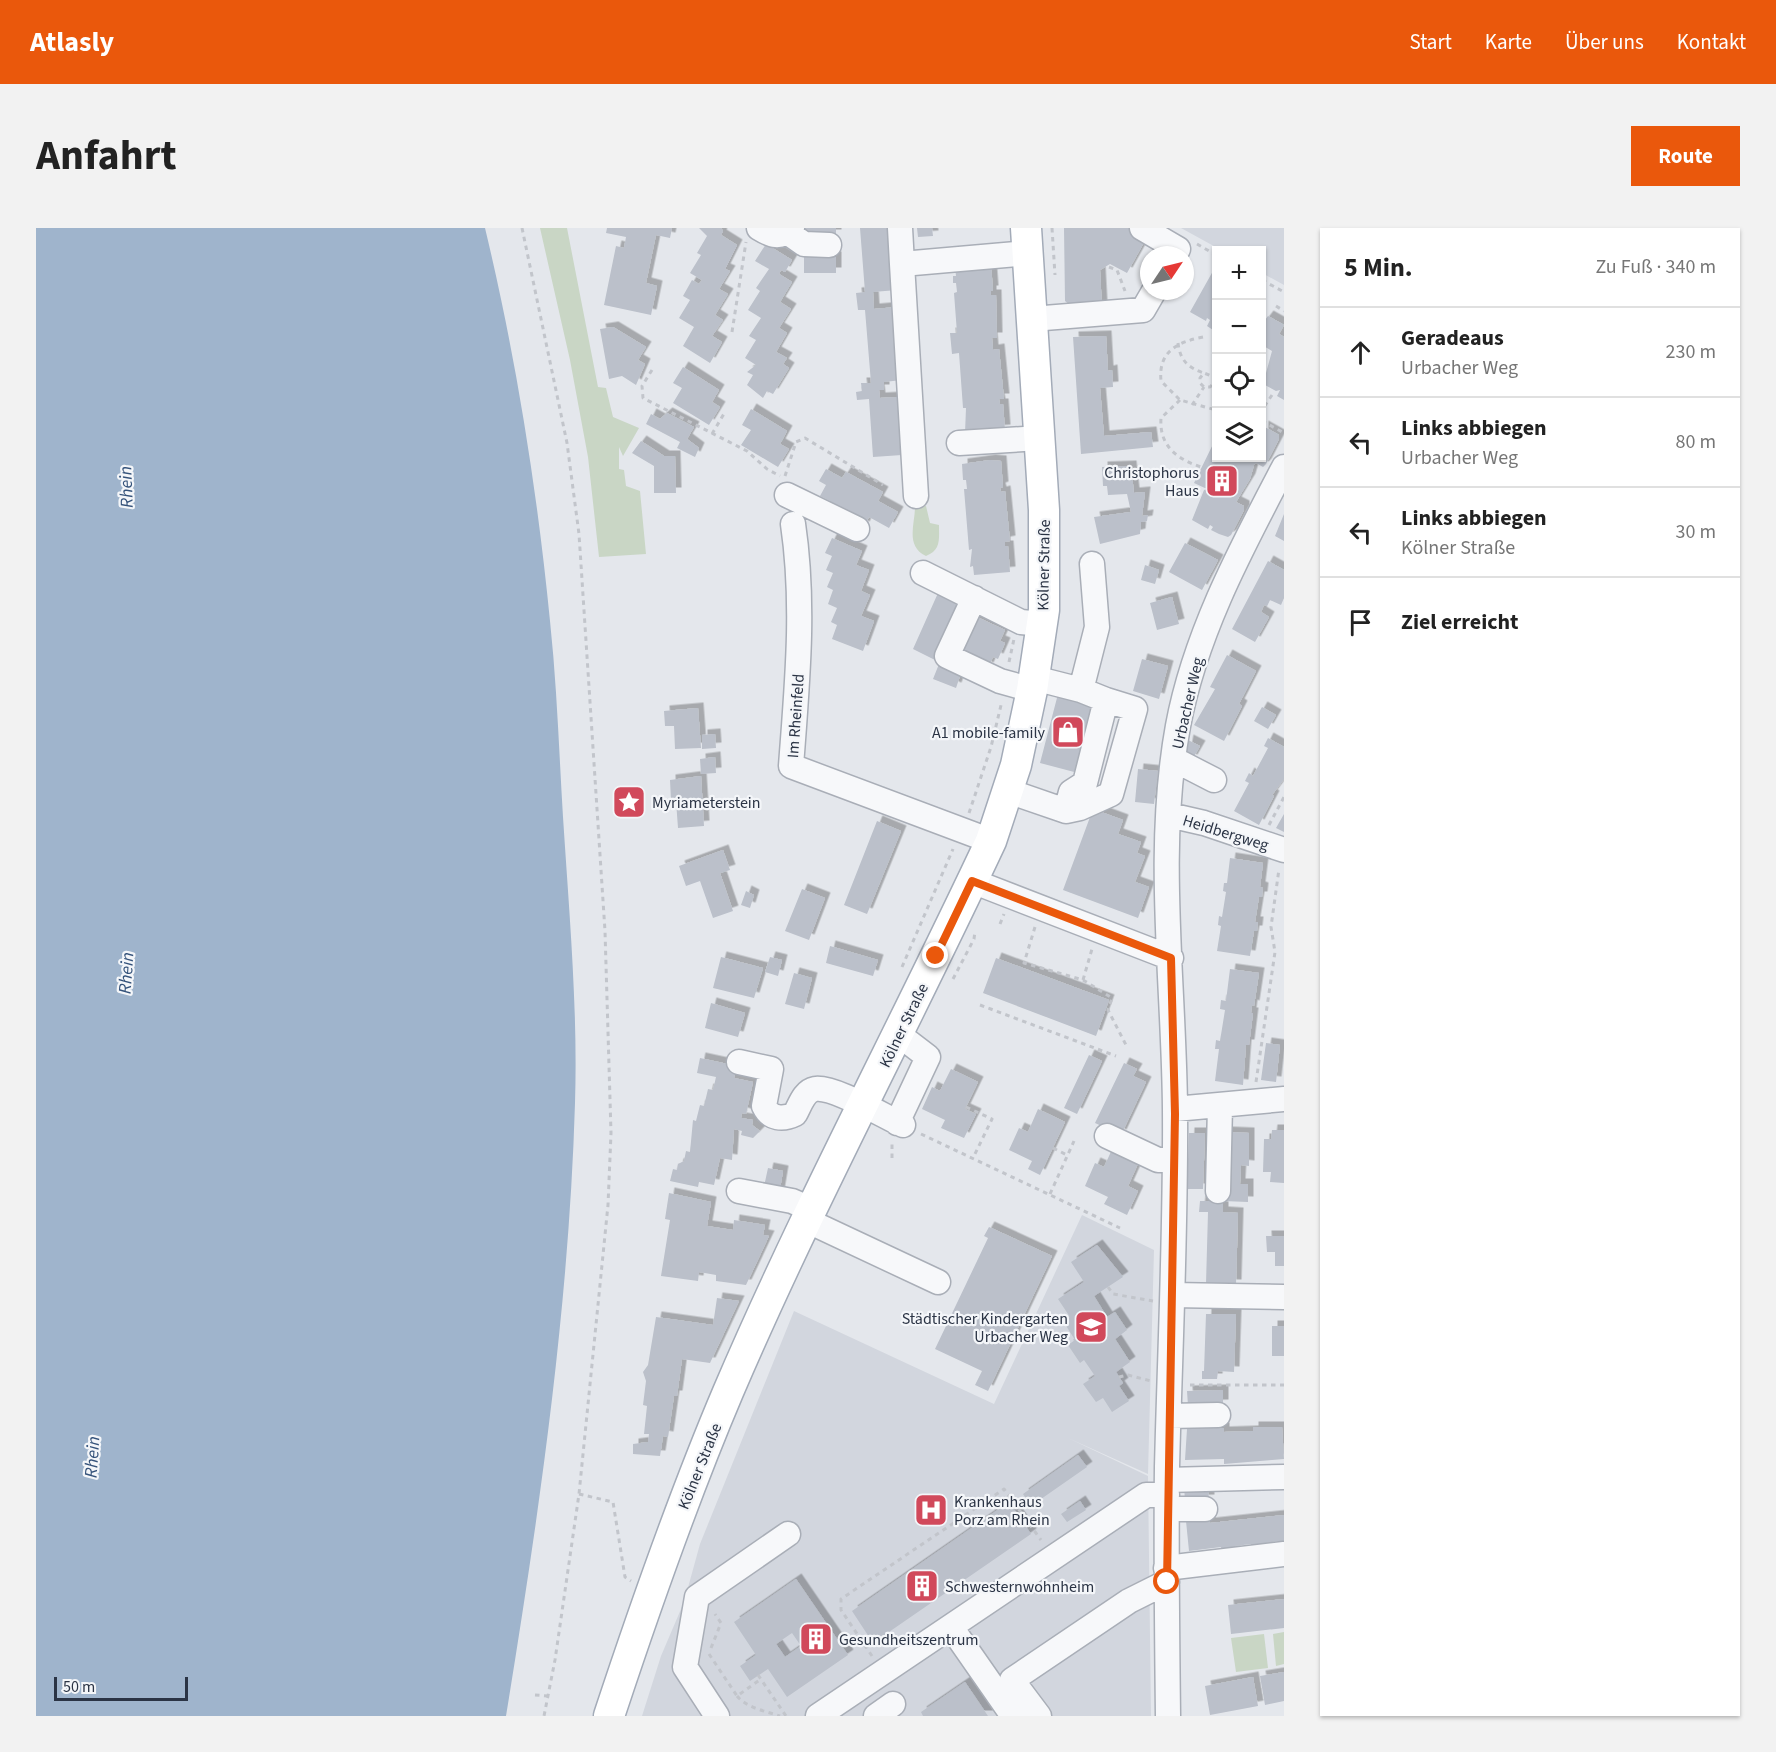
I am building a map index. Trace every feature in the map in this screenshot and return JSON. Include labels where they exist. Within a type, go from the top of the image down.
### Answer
[{"type":"main road","name":"Kölner Straße","points":[[609,1716],[648,1598],[728,1393],[810,1215],[991,841],[1008,790],[1024,684],[1029,622],[1044,510],[1027,240]]},
{"type":"street","points":[[900,228],[916,496]]},
{"type":"street","points":[[1142,228],[1173,246]]},
{"type":"street","points":[[752,234],[772,236],[790,230],[804,244],[829,245]]},
{"type":"street","points":[[902,264],[1027,240]]},
{"type":"street","points":[[1032,319],[1143,310],[1149,300]]},
{"type":"street","points":[[959,443],[1040,438]]},
{"type":"street","name":"Urbacher Weg","points":[[1168,1716],[1167,1495],[1173,1300],[1175,1109],[1169,815],[1174,763],[1189,678],[1204,635],[1248,537],[1284,467]]},
{"type":"street","points":[[787,495],[857,529]]},
{"type":"street","name":"Im Rheinfeld","points":[[793,524],[798,561],[801,627],[791,766],[991,841]]},
{"type":"street","points":[[1081,690],[1097,627],[1092,564]]},
{"type":"street","points":[[922,573],[1029,622]]},
{"type":"street","points":[[974,598],[947,657],[1024,684],[1081,690],[1106,700],[1085,783],[1071,792],[1066,811],[1008,790]]},
{"type":"street","points":[[1174,763],[1181,763],[1214,780]]},
{"type":"street","name":"Heidbergweg","points":[[1169,815],[1204,823],[1275,847]]},
{"type":"street","points":[[972,881],[1171,958]]},
{"type":"street","points":[[739,1062],[771,1069],[764,1100],[767,1111],[778,1118],[795,1114],[806,1094],[814,1089],[835,1093],[900,1124],[928,1057],[898,1034]]},
{"type":"street","points":[[1175,1109],[1253,1104],[1284,1099]]},
{"type":"street","points":[[1218,1191],[1220,1106]]},
{"type":"street","points":[[1107,1136],[1158,1160],[1174,1160]]},
{"type":"street","points":[[739,1191],[792,1201],[810,1215],[938,1282]]},
{"type":"street","points":[[1173,1300],[1284,1297]]},
{"type":"street","points":[[1169,1416],[1218,1415]]},
{"type":"street","points":[[827,1714],[883,1672],[1146,1495],[1167,1495],[1284,1478]]},
{"type":"street","points":[[1167,1495],[1205,1509]]},
{"type":"street","points":[[717,1716],[686,1667],[697,1597],[789,1534]]},
{"type":"street","points":[[1039,1716],[1012,1680],[1167,1575],[1284,1554]]},
{"type":"street","points":[[951,1627],[1013,1716]]},
{"type":"path","points":[[522,228],[574,487],[597,780],[605,931],[610,1133],[608,1205],[579,1494],[544,1716]]},
{"type":"path","points":[[732,332],[752,234]]},
{"type":"path","points":[[1109,267],[1117,270],[1132,311]]},
{"type":"path","points":[[1266,282],[1284,292]]},
{"type":"path","points":[[1276,306],[1284,311]]},
{"type":"path","points":[[1203,337],[1178,343],[1167,353],[1160,374],[1163,386],[1180,400],[1212,410]]},
{"type":"path","points":[[1178,343],[1183,361],[1191,369],[1212,375]]},
{"type":"path","points":[[652,370],[642,386],[643,398],[747,451],[767,469],[785,478],[796,442],[805,438],[883,485]]},
{"type":"path","points":[[1204,373],[1200,378],[1200,383],[1204,387]]},
{"type":"path","points":[[1192,405],[1204,387],[1212,384]]},
{"type":"path","points":[[1266,403],[1272,395]]},
{"type":"path","points":[[1180,400],[1161,418],[1163,437],[1174,455],[1201,467]]},
{"type":"path","points":[[1263,408],[1264,423],[1284,433]]},
{"type":"path","points":[[712,434],[725,412]]},
{"type":"path","points":[[898,977],[1024,684],[1029,622]]},
{"type":"path","points":[[1253,1104],[1275,952],[1271,927],[1275,847],[1284,798]]},
{"type":"path","points":[[1036,924],[1024,963],[1083,980],[1112,998],[1108,1010],[1126,1045]]},
{"type":"path","points":[[953,980],[974,939],[976,929]]},
{"type":"path","points":[[1083,980],[1093,944]]},
{"type":"path","points":[[980,1005],[1116,1056]]},
{"type":"path","points":[[966,1107],[992,1119],[973,1158]]},
{"type":"path","points":[[900,1124],[1120,1228]]},
{"type":"path","points":[[1049,1194],[1074,1141]]},
{"type":"path","points":[[1053,1148],[1068,1155]]},
{"type":"path","points":[[1108,1287],[1113,1294],[1173,1300]]},
{"type":"path","points":[[1119,1377],[1128,1375],[1169,1386],[1284,1385]]},
{"type":"path","points":[[883,1672],[841,1610],[841,1599],[1004,1489],[1053,1558]]},
{"type":"path","points":[[579,1494],[613,1502],[625,1577],[633,1581],[637,1572]]},
{"type":"path","points":[[697,1597],[711,1607],[721,1623],[708,1654],[737,1696],[748,1705],[783,1716]]},
{"type":"path","points":[[758,1675],[783,1716]]},
{"type":"path","points":[[737,1696],[761,1680]]},
{"type":"path","points":[[535,1695],[548,1696]]},
{"type":"shaded area","points":[[1181,228],[1284,228],[1284,285],[1266,275],[1266,246],[1214,246]]},
{"type":"shaded area","name":"Krankenhaus Porz am Rhein","points":[[1082,1215],[1154,1250],[1148,1474],[1068,1438],[1148,1476],[1151,1716],[642,1716],[661,1656],[684,1602],[700,1544],[794,1311],[994,1404]]},
{"type":"green space","points":[[540,228],[567,228],[598,387],[606,388],[613,417],[639,428],[623,456],[619,447],[619,469],[624,470],[626,486],[640,491],[646,554],[599,557],[588,457],[570,360]]},
{"type":"green space","points":[[926,506],[930,523],[939,525],[939,535],[937,548],[926,556],[915,547],[913,534],[915,507]]},
{"type":"green space","points":[[1284,1632],[1284,1664],[1276,1666],[1273,1634]]},
{"type":"green space","points":[[1264,1634],[1268,1668],[1236,1672],[1231,1638]]},
{"type":"water","name":"Rhein","points":[[36,228],[485,228],[516,374],[545,572],[556,694],[576,1068],[572,1180],[551,1411],[506,1716],[36,1716]]},
{"type":"building","points":[[607,228],[672,228],[670,238],[656,235],[646,283],[657,286],[651,315],[604,305],[616,246],[624,248],[626,237],[606,233]]},
{"type":"building","points":[[699,228],[721,228],[723,231],[721,235],[737,245],[725,269],[730,271],[719,289],[728,294],[715,315],[723,320],[712,336],[722,342],[710,363],[683,346],[694,327],[679,318],[690,300],[683,296],[692,280],[699,284],[702,280],[690,273],[701,255],[697,253],[707,236]]},
{"type":"building","points":[[804,228],[836,228],[836,235],[804,235]]},
{"type":"building","points":[[860,228],[892,228],[897,290],[873,292],[874,309],[897,307],[902,380],[884,382],[884,390],[879,390],[880,398],[897,397],[902,455],[873,457],[869,399],[857,400],[856,392],[862,391],[861,383],[871,383],[865,310],[858,310],[856,293],[865,292]]},
{"type":"building","points":[[917,228],[932,228],[933,236],[918,237]]},
{"type":"building","points":[[1064,228],[1130,228],[1147,237],[1127,273],[1110,264],[1100,270],[1102,308],[1075,309],[1065,301]]},
{"type":"building","points":[[766,244],[792,260],[785,272],[781,270],[779,274],[792,282],[780,302],[791,309],[779,328],[787,333],[776,352],[787,358],[783,364],[789,368],[773,394],[767,391],[763,398],[747,385],[753,375],[747,372],[756,365],[745,358],[756,340],[749,336],[761,318],[748,310],[760,291],[756,288],[769,269],[755,261]]},
{"type":"building","points":[[804,257],[836,257],[836,273],[804,273]]},
{"type":"building","points":[[991,264],[993,291],[991,295],[996,295],[997,338],[992,338],[993,350],[999,349],[1004,399],[999,399],[1000,404],[1003,404],[1005,430],[965,433],[966,408],[963,408],[959,353],[952,354],[950,333],[957,333],[954,293],[957,292],[953,276],[956,276],[955,267]]},
{"type":"building","points":[[1212,273],[1212,329],[1207,326],[1210,320],[1207,318],[1206,321],[1190,312]]},
{"type":"building","points":[[1268,316],[1284,325],[1279,334],[1284,337],[1284,400],[1277,396],[1280,390],[1276,391],[1266,386],[1266,373],[1272,351],[1266,347],[1266,319]]},
{"type":"building","points":[[613,327],[646,347],[638,360],[645,364],[636,385],[622,376],[609,379],[600,329]]},
{"type":"building","points":[[1106,336],[1108,371],[1112,370],[1113,387],[1100,388],[1104,436],[1151,432],[1153,447],[1081,454],[1073,337]]},
{"type":"building","points":[[683,367],[719,390],[712,402],[720,407],[709,425],[673,403],[682,388],[673,383]]},
{"type":"building","points":[[751,409],[787,431],[780,444],[789,449],[778,467],[741,445],[751,430],[742,425]]},
{"type":"building","points":[[667,413],[694,427],[687,439],[699,448],[695,457],[677,448],[680,442],[646,424],[651,414],[660,419]]},
{"type":"building","name":"Christophorus Haus","points":[[1266,428],[1279,435],[1266,464],[1263,467],[1256,463],[1254,465],[1250,479],[1236,502],[1244,506],[1244,510],[1228,537],[1211,530],[1213,527],[1210,525],[1208,529],[1192,520],[1204,490],[1207,489],[1194,483],[1212,446],[1212,462],[1266,462]]},
{"type":"building","points":[[641,441],[664,456],[675,456],[676,493],[654,493],[654,466],[632,453]]},
{"type":"building","points":[[990,460],[1001,461],[1003,487],[1000,488],[1001,492],[1005,491],[1010,541],[1005,542],[1005,546],[1008,546],[1010,572],[974,575],[973,566],[970,567],[972,549],[969,550],[964,489],[967,489],[966,480],[963,480],[962,464]]},
{"type":"building","points":[[1131,466],[1134,493],[1145,492],[1142,516],[1148,515],[1147,521],[1141,522],[1140,534],[1100,544],[1094,517],[1131,512],[1127,494],[1108,495],[1107,486],[1103,486],[1102,467]]},
{"type":"building","points":[[826,469],[842,478],[846,472],[883,492],[878,501],[898,512],[889,528],[869,517],[864,527],[827,506],[830,501],[820,496],[826,485],[819,481]]},
{"type":"building","points":[[1284,514],[1284,541],[1275,536]]},
{"type":"building","points":[[832,538],[862,551],[856,565],[869,570],[861,591],[870,595],[861,616],[874,621],[863,651],[832,639],[837,625],[831,622],[837,608],[828,604],[833,590],[827,587],[833,573],[826,570],[832,556],[825,553]]},
{"type":"building","points":[[1185,543],[1218,560],[1202,590],[1169,572]]},
{"type":"building","points":[[1268,561],[1284,570],[1284,598],[1281,605],[1270,600],[1267,606],[1264,605],[1261,612],[1269,617],[1255,642],[1232,629]]},
{"type":"building","points":[[1145,565],[1159,570],[1155,584],[1141,580]]},
{"type":"building","points":[[938,593],[961,603],[935,660],[913,649]]},
{"type":"building","points":[[1172,597],[1179,624],[1157,630],[1150,603]]},
{"type":"building","points":[[975,616],[1005,630],[1000,641],[1005,643],[998,659],[993,657],[988,668],[958,653]]},
{"type":"building","points":[[1227,655],[1256,671],[1239,704],[1242,706],[1224,741],[1194,725],[1215,689],[1210,687]]},
{"type":"building","points":[[1142,659],[1168,666],[1159,699],[1133,691]]},
{"type":"building","points":[[939,664],[961,673],[956,688],[933,679]]},
{"type":"building","name":"A1 mobile-family","points":[[1058,694],[1095,703],[1078,773],[1040,763]]},
{"type":"building","points":[[1262,707],[1276,715],[1268,729],[1254,721]]},
{"type":"building","points":[[698,708],[701,748],[675,749],[674,726],[665,726],[664,711]]},
{"type":"building","points":[[715,734],[716,748],[702,749],[702,735]]},
{"type":"building","points":[[1268,738],[1284,747],[1284,779],[1272,795],[1274,796],[1259,825],[1234,811],[1249,783],[1245,781],[1249,773],[1253,776],[1268,748],[1264,746]]},
{"type":"building","points":[[1188,740],[1200,746],[1192,760],[1185,757]]},
{"type":"building","points":[[715,757],[716,773],[701,774],[700,759]]},
{"type":"building","points":[[1138,769],[1158,771],[1154,804],[1135,802]]},
{"type":"building","points":[[701,776],[704,826],[678,828],[676,801],[671,801],[670,780]]},
{"type":"building","points":[[1093,809],[1123,820],[1118,834],[1141,842],[1137,853],[1145,856],[1135,882],[1149,887],[1138,918],[1063,890]]},
{"type":"building","points":[[1284,814],[1284,832],[1276,828]]},
{"type":"building","points":[[877,821],[901,831],[867,914],[844,905]]},
{"type":"building","points":[[723,850],[730,870],[720,873],[733,911],[713,918],[700,881],[686,886],[679,866]]},
{"type":"building","points":[[1230,858],[1263,863],[1260,887],[1263,888],[1262,897],[1259,897],[1255,922],[1258,922],[1257,931],[1254,931],[1250,956],[1217,951],[1221,926],[1218,925],[1219,916],[1222,917],[1226,892],[1223,891],[1224,883],[1227,883]]},
{"type":"building","points":[[802,889],[825,898],[809,940],[785,931]]},
{"type":"building","points":[[746,891],[754,895],[750,908],[741,905]]},
{"type":"building","points":[[830,946],[878,960],[873,976],[826,963]]},
{"type":"building","points":[[721,957],[763,968],[754,998],[713,988]]},
{"type":"building","points":[[770,957],[782,960],[778,976],[765,972]]},
{"type":"building","points":[[996,958],[1109,1000],[1096,1036],[983,993]]},
{"type":"building","points":[[1230,969],[1259,973],[1254,1006],[1252,1005],[1249,1045],[1246,1045],[1243,1085],[1215,1081],[1219,1049],[1215,1049],[1216,1040],[1220,1041],[1225,1010],[1220,1009],[1221,1000],[1226,1001]]},
{"type":"building","points":[[794,973],[812,978],[804,1009],[785,1004]]},
{"type":"building","points":[[711,1003],[745,1013],[738,1037],[705,1028]]},
{"type":"building","points":[[1266,1043],[1280,1045],[1276,1082],[1261,1080]]},
{"type":"building","points":[[1089,1055],[1102,1061],[1077,1114],[1064,1108]]},
{"type":"building","points":[[700,1058],[737,1066],[734,1078],[753,1082],[746,1114],[742,1113],[741,1118],[753,1120],[752,1125],[760,1131],[753,1138],[741,1135],[742,1131],[734,1129],[732,1160],[720,1158],[714,1185],[699,1182],[698,1187],[670,1181],[673,1169],[677,1170],[678,1164],[684,1161],[686,1151],[690,1152],[693,1120],[696,1121],[700,1105],[704,1106],[708,1089],[713,1090],[716,1077],[697,1073]]},
{"type":"building","points":[[1124,1063],[1137,1069],[1133,1076],[1146,1082],[1121,1135],[1095,1123]]},
{"type":"building","points":[[951,1069],[978,1082],[965,1109],[976,1114],[964,1138],[941,1128],[945,1120],[922,1109],[932,1087],[940,1091]]},
{"type":"building","points":[[1038,1109],[1065,1122],[1040,1175],[1028,1169],[1032,1161],[1009,1150],[1019,1128],[1028,1132]]},
{"type":"building","points":[[1272,1130],[1284,1130],[1284,1183],[1270,1182],[1271,1172],[1263,1172],[1264,1139],[1271,1139]]},
{"type":"building","points":[[1225,1132],[1249,1133],[1249,1166],[1241,1165],[1240,1184],[1248,1184],[1248,1202],[1223,1201]]},
{"type":"building","points":[[1189,1133],[1205,1133],[1203,1189],[1187,1189]]},
{"type":"building","points":[[1114,1145],[1141,1157],[1128,1186],[1138,1191],[1127,1215],[1104,1204],[1108,1197],[1085,1186],[1095,1163],[1104,1167]]},
{"type":"building","points":[[768,1168],[783,1171],[779,1195],[763,1191]]},
{"type":"building","points":[[669,1193],[711,1202],[707,1226],[733,1230],[734,1220],[765,1225],[763,1235],[769,1236],[746,1285],[716,1281],[716,1275],[699,1272],[698,1281],[661,1276],[670,1220],[665,1219]]},
{"type":"building","points":[[1200,1201],[1223,1201],[1223,1212],[1238,1213],[1236,1285],[1206,1284],[1208,1212],[1199,1212]]},
{"type":"building","points":[[989,1227],[1052,1256],[988,1391],[975,1385],[982,1371],[935,1349],[988,1238],[984,1236]]},
{"type":"building","points":[[1266,1236],[1284,1236],[1284,1266],[1275,1266],[1275,1252],[1267,1252]]},
{"type":"building","points":[[1097,1245],[1123,1277],[1094,1296],[1107,1317],[1115,1312],[1127,1330],[1115,1339],[1130,1362],[1116,1372],[1123,1383],[1119,1386],[1129,1401],[1112,1412],[1103,1398],[1096,1402],[1083,1384],[1095,1376],[1084,1360],[1080,1363],[1068,1345],[1075,1340],[1063,1321],[1070,1317],[1058,1299],[1084,1282],[1071,1262]]},
{"type":"building","points":[[717,1298],[739,1301],[710,1363],[682,1359],[668,1437],[663,1436],[660,1456],[633,1454],[633,1444],[648,1442],[649,1434],[644,1434],[647,1406],[643,1405],[646,1381],[643,1372],[648,1365],[656,1317],[713,1325]]},
{"type":"building","points":[[1206,1314],[1236,1314],[1234,1372],[1218,1371],[1217,1379],[1202,1379]]},
{"type":"building","points":[[1272,1326],[1284,1326],[1284,1356],[1272,1356]]},
{"type":"building","points":[[1223,1390],[1223,1405],[1188,1406],[1187,1391]]},
{"type":"building","points":[[1253,1427],[1282,1427],[1284,1459],[1224,1464],[1224,1459],[1185,1460],[1187,1429],[1224,1428],[1224,1432],[1253,1431]]},
{"type":"building","points":[[1078,1455],[1087,1467],[1031,1506],[1023,1494]]},
{"type":"building","points":[[1184,1486],[1208,1486],[1209,1500],[1185,1501]]},
{"type":"building","points":[[1080,1501],[1086,1510],[1067,1522],[1061,1514]]},
{"type":"building","name":"Schwesternwohnheim","points":[[1009,1502],[1031,1534],[873,1643],[852,1611]]},
{"type":"building","points":[[1284,1515],[1284,1546],[1280,1546],[1280,1541],[1264,1543],[1265,1548],[1251,1550],[1251,1544],[1235,1546],[1235,1551],[1222,1552],[1221,1547],[1189,1551],[1186,1521],[1210,1519],[1210,1523]]},
{"type":"building","name":"Gesundheitszentrum","points":[[796,1579],[848,1655],[787,1697],[768,1669],[750,1681],[740,1666],[756,1655],[734,1622]],"holes":[[[792,1633],[801,1646],[785,1657],[776,1644]]]},
{"type":"building","points":[[1284,1599],[1284,1628],[1231,1634],[1228,1605]]},
{"type":"building","points":[[1284,1672],[1284,1701],[1265,1705],[1260,1676]]},
{"type":"building","points":[[1253,1677],[1258,1706],[1210,1715],[1205,1686]]},
{"type":"building","points":[[965,1682],[988,1716],[923,1716],[921,1712]]},
{"type":"place","name":"Christophorus Haus","points":[[1222,481]]},
{"type":"place","name":"A1 mobile-family","points":[[1068,732]]},
{"type":"place","name":"Myriameterstein","points":[[629,802]]},
{"type":"place","name":"Städtischer Kindergarten Urbacher Weg","points":[[1091,1327]]},
{"type":"place","name":"Krankenhaus Porz am Rhein","points":[[931,1510]]},
{"type":"place","name":"Schwesternwohnheim","points":[[922,1586]]},
{"type":"place","name":"Gesundheitszentrum","points":[[816,1639]]},
{"type":"route","points":[[936,956],[972,881],[1171,958],[1175,1114],[1174,1250],[1167,1468],[1167,1582]]}]
